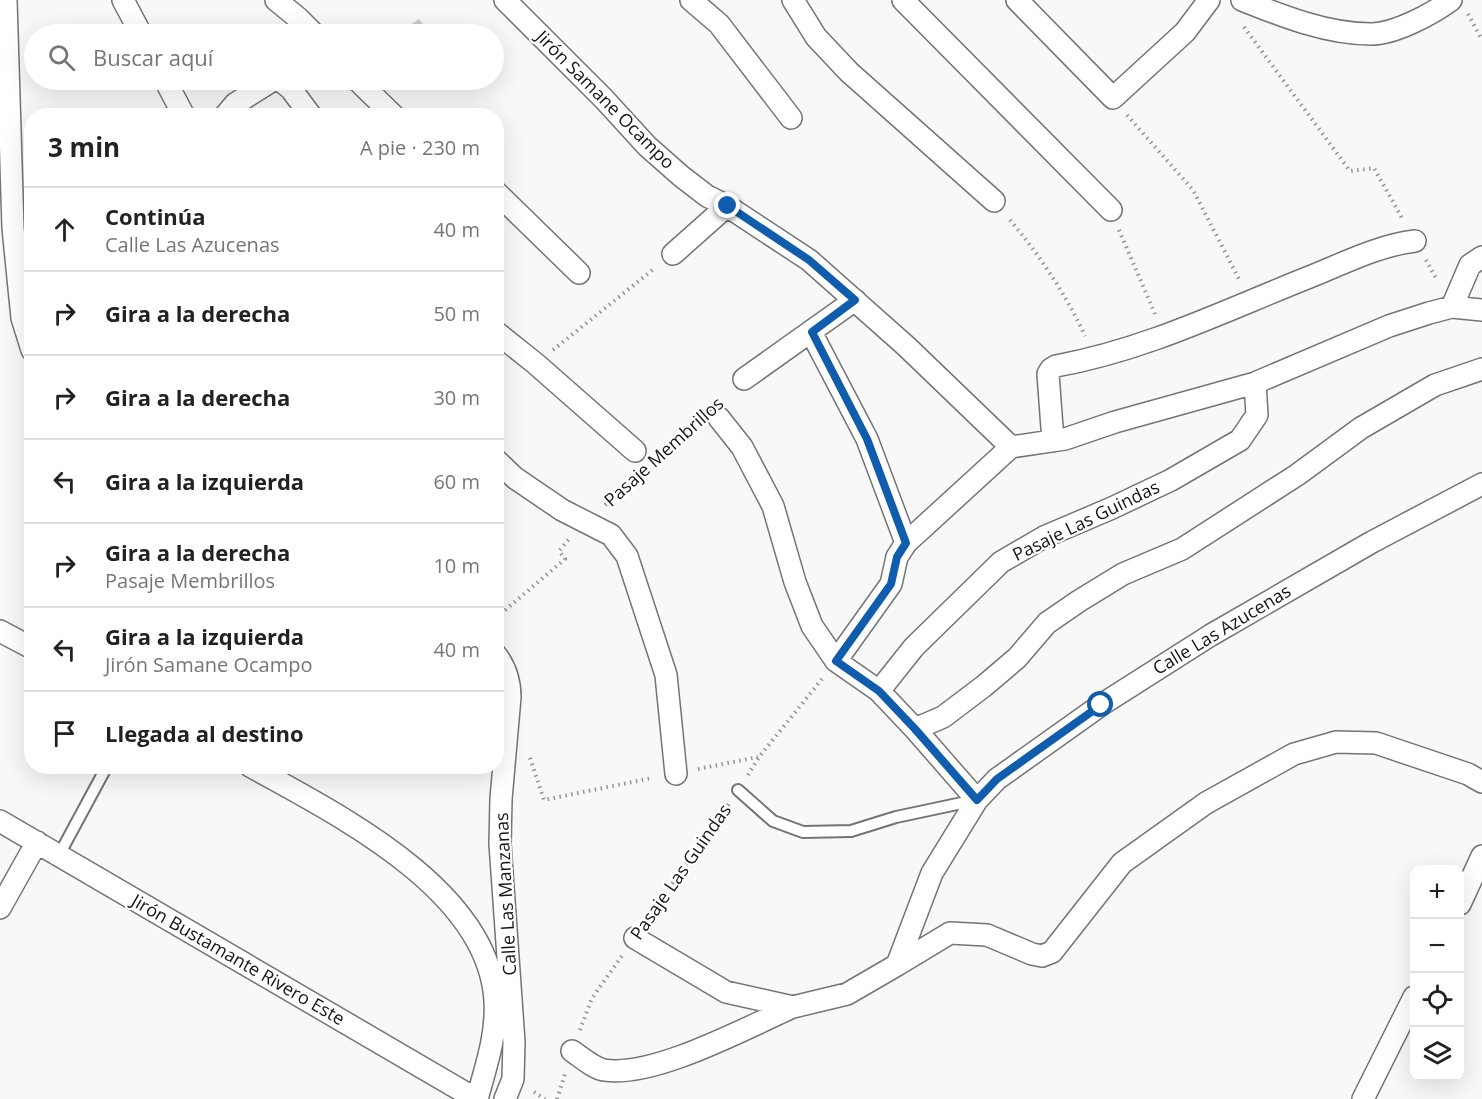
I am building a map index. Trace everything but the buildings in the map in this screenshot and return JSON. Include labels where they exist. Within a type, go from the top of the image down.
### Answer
[{"type":"street","points":[[6,0],[15,227],[24,324]]},
{"type":"street","points":[[123,0],[136,24]]},
{"type":"street","points":[[276,0],[304,24]]},
{"type":"street","name":"Jirón Samane Ocampo","points":[[505,0],[604,99],[647,146],[707,195],[728,206],[809,260],[906,346],[1011,447]]},
{"type":"street","points":[[691,0],[718,24],[791,118]]},
{"type":"street","points":[[793,0],[816,37],[849,72],[994,201]]},
{"type":"street","points":[[903,0],[1111,210]]},
{"type":"street","points":[[1017,0],[1113,99],[1185,32],[1209,0]]},
{"type":"street","points":[[1240,9],[1283,16],[1331,29],[1373,34],[1408,25],[1459,5]]},
{"type":"street","points":[[170,90],[180,108]]},
{"type":"street","points":[[232,108],[257,90]]},
{"type":"street","points":[[292,90],[305,108]]},
{"type":"street","points":[[367,90],[386,108]]},
{"type":"street","points":[[504,200],[579,273]]},
{"type":"street","points":[[673,254],[728,206]]},
{"type":"street","points":[[1053,441],[1048,374],[1056,366],[1095,359],[1165,337],[1348,261],[1403,242],[1415,241]]},
{"type":"street","points":[[1452,307],[1470,266],[1482,257]]},
{"type":"street","points":[[744,379],[855,300]]},
{"type":"street","points":[[836,661],[891,584],[897,557],[906,543],[1011,447],[1065,439],[1115,422],[1255,383],[1389,326],[1452,307],[1482,310]]},
{"type":"street","points":[[812,332],[867,439],[906,543]]},
{"type":"street","points":[[504,338],[635,452]]},
{"type":"street","points":[[915,729],[943,717],[984,686],[1017,658],[1047,623],[1080,601],[1123,574],[1182,549],[1297,475],[1361,428],[1435,385],[1482,369]]},
{"type":"street","name":"Pasaje Las Guindas","points":[[879,691],[914,647],[1001,562],[1044,537],[1171,480],[1240,440],[1257,415],[1255,383]]},
{"type":"street","points":[[710,418],[742,447],[773,506],[795,582],[812,626],[836,661],[879,691],[977,800]]},
{"type":"street","points":[[504,468],[515,478],[562,510],[611,535],[627,556],[666,675],[676,774]]},
{"type":"street","name":"Calle Las Azucenas","points":[[897,966],[932,873],[977,800],[997,779],[1091,712],[1211,635],[1372,542],[1482,484]]},
{"type":"street","points":[[0,632],[24,644]]},
{"type":"street","name":"Calle Las Manzanas","points":[[504,667],[510,682],[504,765]]},
{"type":"street","points":[[572,1051],[601,1069],[626,1071],[677,1058],[793,1006],[847,994],[950,933],[987,935],[1042,956],[1052,952],[1122,863],[1206,803],[1294,754],[1336,742],[1376,743],[1468,774],[1482,782]]},
{"type":"street","points":[[264,774],[329,810],[393,852],[430,882],[462,918],[487,960],[495,1000],[493,1045],[476,1099]]},
{"type":"street","name":"Calle Las Manzanas","points":[[503,774],[500,844],[514,1042],[513,1079],[505,1099]]},
{"type":"street","name":"Jirón Bustamante Rivero Este","points":[[0,821],[450,1093],[476,1099]]},
{"type":"street","points":[[0,908],[37,842]]},
{"type":"street","points":[[1464,895],[1482,856]]},
{"type":"street","points":[[634,938],[726,992],[793,1006]]},
{"type":"street","points":[[1363,1099],[1410,1005]]},
{"type":"lane","points":[[59,855],[103,774]]},
{"type":"lane","points":[[738,790],[773,821],[803,832],[851,831],[896,818],[977,800]]},
{"type":"path","points":[[1459,5],[1482,40]]},
{"type":"path","points":[[1240,9],[1350,171],[1374,168],[1452,307]]},
{"type":"path","points":[[1113,99],[1193,190],[1250,301]]},
{"type":"path","points":[[994,201],[1022,234],[1074,312],[1095,359]]},
{"type":"path","points":[[1111,210],[1165,337]]},
{"type":"path","points":[[536,364],[673,254]]},
{"type":"path","name":"Pasaje Membrillos","points":[[651,466],[710,418]]},
{"type":"path","name":"Pasaje Membrillos","points":[[504,611],[565,559],[558,551],[586,522],[642,473]]},
{"type":"path","name":"Pasaje Las Guindas","points":[[557,1099],[592,998],[759,757],[836,661]]},
{"type":"route","points":[[728,206],[809,260],[855,300],[812,332],[867,439],[906,543],[897,557],[891,584],[836,661],[879,691],[977,800],[997,779],[1101,705]]}]
